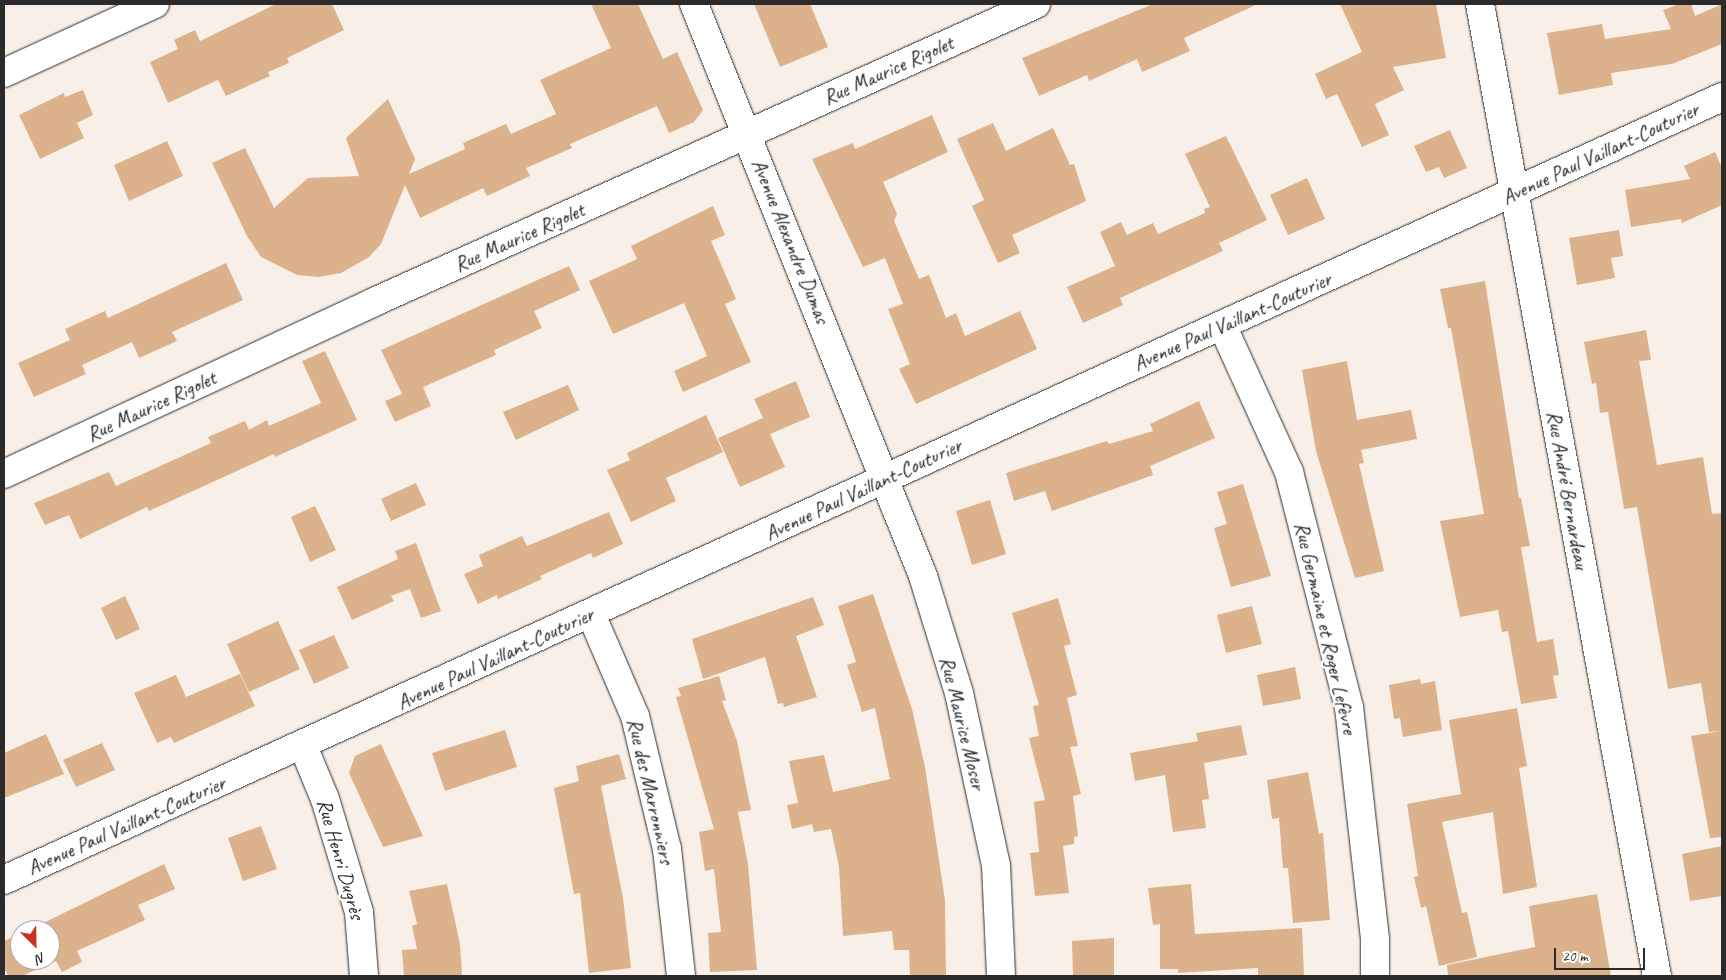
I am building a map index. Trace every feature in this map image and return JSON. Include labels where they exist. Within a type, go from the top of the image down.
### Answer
[{"type":"street","points":[[4,73],[155,4]]},
{"type":"street","name":"Avenue Alexandre Dumas","points":[[694,4],[886,479]]},
{"type":"street","name":"Rue Maurice Rigolet","points":[[4,474],[1036,4]]},
{"type":"street","name":"Rue André Bernardeau","points":[[1480,4],[1513,194],[1657,976]]},
{"type":"street","name":"Avenue Paul Vaillant-Couturier","points":[[4,880],[303,746],[1722,97]]},
{"type":"street","name":"Rue Germaine et Roger Lefèvre","points":[[1222,325],[1289,472],[1349,708],[1375,940],[1375,976]]},
{"type":"street","name":"Rue Maurice Moser","points":[[886,479],[923,576],[959,693],[996,865],[1000,976]]},
{"type":"street","name":"Rue des Marronniers","points":[[591,614],[635,716],[667,850],[681,976]]},
{"type":"street","name":"Rue Henri Dugrès","points":[[303,746],[325,799],[359,912],[364,976]]},
{"type":"building","points":[[276,4],[332,4],[344,30],[287,58],[289,63],[268,72],[270,76],[226,96],[218,80],[168,103],[150,62],[178,49],[174,40],[195,30],[200,41]]},
{"type":"building","points":[[591,4],[638,4],[663,59],[677,52],[703,110],[694,122],[669,133],[657,106],[570,144],[572,148],[526,168],[530,176],[487,196],[483,188],[420,218],[405,185],[381,244],[369,257],[341,273],[318,277],[297,275],[261,257],[247,236],[212,163],[245,148],[274,208],[308,178],[359,176],[346,138],[388,99],[415,159],[409,174],[465,149],[463,143],[506,124],[511,134],[556,114],[540,80],[611,48]]},
{"type":"building","points":[[754,4],[810,4],[828,47],[780,67]]},
{"type":"building","points":[[1153,4],[1258,4],[1184,38],[1190,51],[1142,72],[1137,59],[1089,81],[1087,75],[1039,96],[1022,58]]},
{"type":"building","points":[[1340,4],[1436,4],[1446,58],[1393,67],[1404,90],[1375,104],[1389,135],[1362,147],[1337,94],[1326,99],[1315,74],[1362,52]]},
{"type":"building","points":[[1680,4],[1691,4],[1695,16],[1722,4],[1722,44],[1672,64],[1611,73],[1613,85],[1559,95],[1547,33],[1602,24],[1605,39],[1671,29],[1663,10]]},
{"type":"building","points":[[83,90],[93,115],[77,123],[84,138],[40,159],[19,115],[64,93],[65,97]]},
{"type":"building","points":[[932,115],[948,152],[883,182],[897,214],[894,221],[919,279],[929,275],[946,318],[956,313],[965,336],[1020,311],[1037,349],[916,404],[899,369],[910,364],[888,309],[903,304],[885,258],[863,267],[812,159],[853,143],[855,149]]},
{"type":"building","points":[[993,123],[1006,151],[1053,128],[1070,165],[1074,164],[1086,201],[1012,235],[1020,253],[998,263],[972,206],[984,200],[957,139]]},
{"type":"building","points":[[1450,130],[1467,168],[1444,178],[1439,167],[1426,172],[1414,146]]},
{"type":"building","points":[[1226,136],[1267,220],[1219,243],[1223,251],[1120,298],[1123,305],[1083,323],[1067,287],[1115,266],[1100,232],[1121,222],[1127,235],[1153,223],[1158,234],[1205,213],[1204,209],[1210,207],[1185,154]]},
{"type":"building","points":[[167,141],[183,176],[129,201],[114,165]]},
{"type":"building","points":[[1715,152],[1722,168],[1722,205],[1682,223],[1681,219],[1631,227],[1625,190],[1690,179],[1684,166]]},
{"type":"building","points":[[1307,178],[1325,219],[1288,235],[1270,195]]},
{"type":"building","points":[[713,206],[725,235],[711,241],[736,299],[725,304],[751,362],[683,392],[674,371],[707,356],[684,303],[613,334],[589,281],[637,259],[631,246]]},
{"type":"building","points":[[1619,230],[1623,256],[1611,258],[1615,278],[1577,285],[1569,238]]},
{"type":"building","points":[[226,263],[243,300],[172,332],[177,341],[139,358],[132,342],[82,365],[86,374],[34,397],[18,363],[70,340],[65,329],[105,311],[108,318]]},
{"type":"building","points":[[569,266],[580,290],[534,311],[542,328],[494,350],[496,355],[423,387],[431,406],[395,422],[385,401],[402,394],[381,350]]},
{"type":"building","points":[[1485,281],[1519,498],[1521,498],[1530,546],[1521,547],[1537,642],[1553,639],[1559,675],[1553,676],[1557,698],[1521,704],[1508,631],[1502,632],[1498,610],[1460,617],[1440,521],[1484,514],[1451,328],[1448,328],[1440,289]]},
{"type":"building","points":[[1646,330],[1651,360],[1639,361],[1657,465],[1703,457],[1712,514],[1722,513],[1722,731],[1709,732],[1701,683],[1668,689],[1637,507],[1624,509],[1608,412],[1600,413],[1596,383],[1592,384],[1584,342]]},
{"type":"building","points":[[325,351],[357,420],[275,457],[274,454],[149,511],[147,507],[80,539],[69,515],[45,525],[34,503],[109,472],[116,486],[211,443],[208,437],[245,421],[249,430],[267,420],[269,426],[321,403],[302,361]]},
{"type":"building","points":[[1347,361],[1357,420],[1411,410],[1417,439],[1361,450],[1364,463],[1359,464],[1384,571],[1355,578],[1316,451],[1302,370]]},
{"type":"building","points":[[796,381],[810,417],[770,434],[785,467],[740,487],[718,438],[763,418],[754,399]]},
{"type":"building","points":[[568,385],[579,410],[516,440],[503,412]]},
{"type":"building","points":[[1199,401],[1215,438],[1150,466],[1153,475],[1052,511],[1045,491],[1014,501],[1006,473],[1107,441],[1109,444],[1153,431],[1150,424]]},
{"type":"building","points":[[706,415],[723,452],[666,478],[676,501],[631,522],[607,470],[630,460],[627,453]]},
{"type":"building","points":[[416,483],[426,505],[391,521],[381,499]]},
{"type":"building","points":[[1243,484],[1271,576],[1231,587],[1214,528],[1227,524],[1217,492]]},
{"type":"building","points":[[990,500],[1006,554],[972,565],[956,511]]},
{"type":"building","points":[[315,506],[336,550],[310,562],[291,517]]},
{"type":"building","points":[[609,512],[623,544],[593,558],[591,553],[540,576],[542,579],[498,599],[497,595],[478,604],[464,574],[483,566],[479,555],[522,536],[527,546]]},
{"type":"building","points":[[416,543],[441,611],[421,618],[410,589],[391,596],[394,601],[352,620],[337,587],[398,559],[395,551]]},
{"type":"building","points":[[873,594],[912,709],[925,767],[945,900],[946,976],[910,976],[909,950],[894,950],[892,931],[843,936],[839,867],[831,829],[814,832],[812,824],[792,829],[787,805],[798,803],[789,761],[824,755],[833,792],[890,779],[875,708],[862,712],[847,665],[856,662],[838,606]]},
{"type":"building","points":[[125,596],[140,629],[116,640],[101,608]]},
{"type":"building","points":[[813,597],[824,625],[796,636],[817,697],[784,707],[783,703],[778,704],[765,657],[703,679],[692,639]]},
{"type":"building","points":[[1058,598],[1071,644],[1064,646],[1077,695],[1067,698],[1078,746],[1070,747],[1081,794],[1073,796],[1078,836],[1074,837],[1074,844],[1063,846],[1069,893],[1035,896],[1030,853],[1039,852],[1034,802],[1045,800],[1029,738],[1039,736],[1033,706],[1039,705],[1012,613]]},
{"type":"building","points":[[1252,606],[1262,644],[1226,653],[1217,615]]},
{"type":"building","points":[[278,621],[300,669],[249,692],[227,644]]},
{"type":"building","points":[[334,635],[349,668],[314,684],[299,650]]},
{"type":"building","points":[[1295,667],[1301,699],[1263,706],[1257,675]]},
{"type":"building","points":[[240,674],[255,706],[174,743],[171,737],[157,743],[134,693],[176,675],[186,697]]},
{"type":"building","points":[[719,676],[726,700],[722,701],[737,741],[751,810],[738,812],[748,864],[757,970],[710,972],[708,933],[721,932],[714,869],[705,871],[699,832],[714,829],[676,697],[681,696],[678,688]]},
{"type":"building","points":[[1420,679],[1421,684],[1435,681],[1442,730],[1403,737],[1400,718],[1394,719],[1389,685]]},
{"type":"building","points":[[1517,708],[1527,766],[1519,768],[1537,887],[1503,894],[1493,812],[1442,822],[1462,913],[1467,912],[1477,957],[1439,966],[1426,906],[1421,908],[1414,877],[1418,876],[1407,804],[1461,794],[1449,720]]},
{"type":"building","points":[[1241,725],[1247,755],[1204,763],[1209,799],[1202,800],[1206,828],[1173,832],[1165,775],[1135,781],[1130,753],[1198,741],[1196,733]]},
{"type":"building","points":[[505,730],[517,767],[445,791],[432,753]]},
{"type":"building","points":[[1722,731],[1722,837],[1710,838],[1691,736]]},
{"type":"building","points":[[46,734],[64,774],[4,798],[4,753]]},
{"type":"building","points":[[102,743],[115,770],[76,787],[63,760]]},
{"type":"building","points":[[381,744],[423,836],[383,847],[349,773],[355,756]]},
{"type":"building","points":[[619,754],[626,779],[601,786],[623,898],[631,968],[589,973],[580,893],[574,894],[554,788],[579,781],[576,766]]},
{"type":"building","points":[[1308,772],[1319,834],[1323,833],[1330,920],[1293,923],[1288,868],[1283,868],[1279,818],[1272,819],[1267,780]]},
{"type":"building","points":[[261,826],[277,869],[243,881],[228,838]]},
{"type":"building","points":[[1722,846],[1722,896],[1690,901],[1682,854]]},
{"type":"building","points":[[164,864],[175,889],[138,905],[145,920],[77,951],[82,962],[62,972],[60,968],[60,920],[49,920]]},
{"type":"building","points":[[447,884],[460,944],[462,976],[404,976],[402,950],[417,949],[412,926],[417,924],[409,891]]},
{"type":"building","points":[[1191,884],[1195,934],[1302,928],[1304,976],[1258,976],[1258,968],[1178,973],[1178,969],[1160,969],[1160,924],[1153,925],[1148,888]]},
{"type":"building","points":[[1597,894],[1611,976],[1448,976],[1447,965],[1535,947],[1529,906]]},
{"type":"building","points":[[10,938],[10,970],[36,970],[22,976],[8,976],[4,967],[4,941]]},
{"type":"building","points":[[1114,938],[1114,976],[1073,976],[1072,941]]}]
